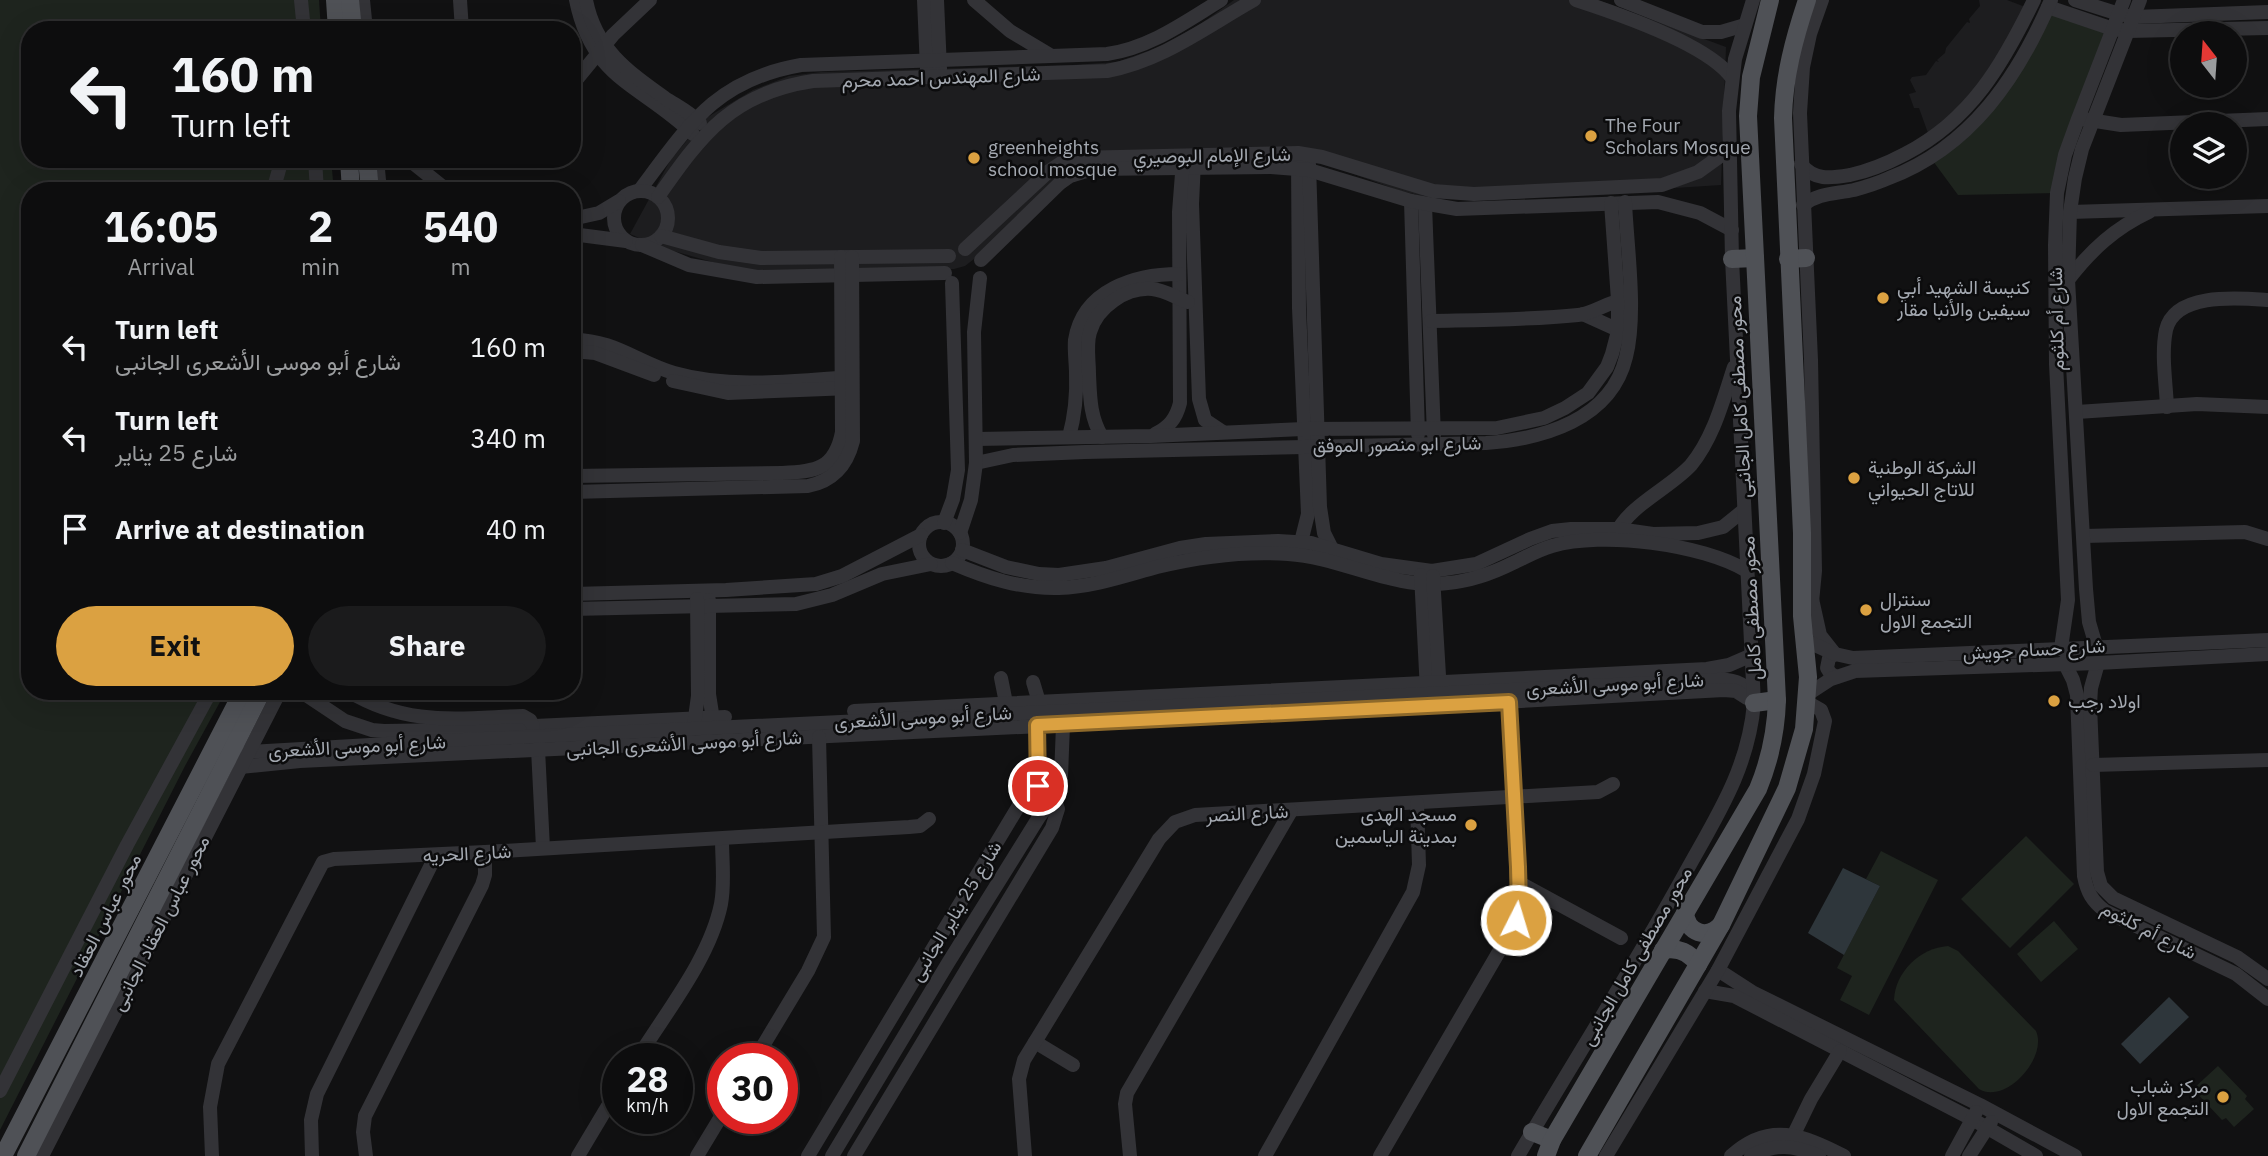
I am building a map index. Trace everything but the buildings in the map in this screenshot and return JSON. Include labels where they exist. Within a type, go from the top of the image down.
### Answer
[{"type":"main road","points":[[335,0],[336,21]]},
{"type":"main road","points":[[350,0],[352,21]]},
{"type":"main road","name":"محور مصطفى كامل","points":[[1549,1148],[1758,789],[1771,755],[1777,700],[1748,116],[1751,77],[1770,0]]},
{"type":"main road","points":[[1587,1156],[1635,1090],[1721,925],[1787,789],[1801,742],[1808,698],[1802,616],[1797,259],[1784,88],[1807,0]]},
{"type":"main road","points":[[1732,259],[1755,257]]},
{"type":"main road","name":"محور عباس العقاد","points":[[3,1156],[132,928],[239,700]]},
{"type":"main road","name":"محور عباس العقاد","points":[[132,928],[200,829],[258,700]]},
{"type":"main road","points":[[1754,703],[1777,700]]},
{"type":"main road","points":[[1685,913],[1687,922],[1697,932],[1710,933],[1721,925]]},
{"type":"main road","points":[[1663,950],[1683,951],[1698,965]]},
{"type":"main road","name":"محور عباس العقاد","points":[[26,1156],[65,1095],[117,957]]},
{"type":"main road","points":[[1532,1132],[1549,1148]]},
{"type":"street","points":[[301,0],[303,21]]},
{"type":"street","points":[[363,0],[365,21]]},
{"type":"street","points":[[460,0],[461,21]]},
{"type":"street","points":[[576,0],[586,37],[600,51],[617,60],[651,87],[704,136]]},
{"type":"street","points":[[586,0],[600,51]]},
{"type":"street","points":[[581,74],[629,18],[650,0]]},
{"type":"street","points":[[924,0],[934,77]]},
{"type":"street","points":[[933,59],[937,0]]},
{"type":"street","points":[[974,0],[1010,31],[1051,55]]},
{"type":"street","name":"شارع المهندس احمد محرم","points":[[639,191],[691,123],[718,98],[743,82],[781,68],[933,59],[1107,54],[1141,47],[1221,0]]},
{"type":"street","name":"شارع المهندس احمد محرم","points":[[658,197],[704,136],[724,117],[751,99],[797,83],[1076,73],[1127,68],[1166,52],[1254,0]]},
{"type":"street","points":[[1577,0],[1619,4],[1702,32],[1721,32],[1745,24]]},
{"type":"street","name":"محور مصطفى كامل الجانبى","points":[[1518,1156],[1645,946],[1732,787],[1748,746],[1754,703],[1732,259],[1728,111],[1732,78],[1753,0]]},
{"type":"street","points":[[1822,0],[1810,34],[1803,66],[1800,113],[1803,205],[1797,259],[1814,465],[1815,570],[1812,599],[1820,635],[1835,654],[1829,658],[1828,671],[1836,677]]},
{"type":"street","points":[[2075,0],[2126,15],[2268,12]]},
{"type":"street","name":"شارع أم كلثوم","points":[[2124,0],[2126,15]]},
{"type":"street","name":"شارع أم كلثوم","points":[[2140,0],[2126,15],[2085,120],[2066,155],[2057,193],[2056,364],[2068,600],[2063,655],[2077,695],[2089,824],[2097,872],[2105,893],[2237,957],[2268,979]]},
{"type":"street","points":[[1803,205],[1816,197],[1855,190],[1891,178],[1949,145],[1971,126],[2008,82],[2023,58],[2044,2]]},
{"type":"street","points":[[1801,164],[1812,174],[1825,178],[1853,174],[1888,163],[1925,143],[1951,123],[1980,93],[2044,2]]},
{"type":"street","points":[[2044,2],[2120,30],[2268,28]]},
{"type":"street","points":[[1619,4],[1708,55],[1732,78]]},
{"type":"street","points":[[2085,120],[2145,125],[2268,119]]},
{"type":"street","name":"شارع أم كلثوم","points":[[2085,120],[2070,212],[2068,280],[2087,607],[2096,646]]},
{"type":"street","name":"شارع الإمام البوصيري","points":[[965,249],[1049,171],[1061,163],[1090,157],[1303,170],[1425,205],[1473,209],[1618,202],[1690,177],[1730,149]]},
{"type":"street","points":[[1301,542],[1308,514],[1311,445],[1304,154]]},
{"type":"street","name":"شارع الإمام البوصيري","points":[[981,260],[1070,176],[1093,169],[1304,154],[1413,186],[1454,194],[1643,194],[1714,219],[1732,230]]},
{"type":"street","points":[[1189,162],[1179,274],[1187,302],[1200,405],[1205,420],[1223,432]]},
{"type":"street","points":[[1151,436],[1170,425],[1180,403],[1192,204],[1189,162]]},
{"type":"street","points":[[419,168],[437,182]]},
{"type":"street","points":[[1825,178],[1824,188],[1827,194]]},
{"type":"street","points":[[661,236],[668,222],[668,215],[658,197],[639,191],[620,201],[615,208],[614,223],[617,231],[635,243],[689,265],[728,273],[780,278],[949,278],[967,286],[980,278]]},
{"type":"street","points":[[581,217],[599,213],[620,201]]},
{"type":"street","points":[[1410,201],[1419,444]]},
{"type":"street","name":"شارع ابو منصور الموفق","points":[[977,439],[1069,437],[1085,444],[1102,437],[1151,436],[1311,445],[1486,443],[1544,434],[1583,416],[1597,406],[1616,382],[1626,358],[1618,202]]},
{"type":"street","points":[[1425,205],[1435,443]]},
{"type":"street","points":[[2070,212],[2268,206]]},
{"type":"street","points":[[2068,280],[2106,237],[2129,221],[2155,209]]},
{"type":"street","points":[[581,235],[635,243],[661,236],[740,256],[782,259],[949,256]]},
{"type":"street","points":[[581,609],[778,605],[815,601],[882,574],[931,564],[941,566],[951,563],[962,550],[960,533],[971,500],[976,463],[974,332],[982,269],[981,260],[973,251],[965,249],[949,256],[945,264],[949,278],[958,470],[953,499],[944,523]]},
{"type":"street","points":[[581,476],[763,480],[808,486],[819,475],[838,471],[850,454],[853,441],[847,383],[846,257]]},
{"type":"street","points":[[1069,437],[1076,413],[1076,341],[1083,318],[1092,304],[1106,292],[1122,284],[1141,278],[1179,274]]},
{"type":"street","points":[[1102,437],[1093,417],[1090,393],[1088,345],[1090,331],[1096,319],[1114,300],[1132,291],[1159,290],[1187,302]]},
{"type":"street","points":[[1431,321],[1583,314],[1624,300]]},
{"type":"street","points":[[2167,407],[2165,343],[2166,329],[2173,316],[2184,306],[2198,302],[2268,300]]},
{"type":"street","points":[[1583,314],[1624,333]]},
{"type":"street","name":"شارع ابو منصور الموفق","points":[[976,463],[1085,444],[1197,440],[1223,432],[1480,429],[1514,426],[1544,418],[1588,393],[1610,361],[1624,333]]},
{"type":"street","points":[[581,341],[607,344],[674,373],[714,386]]},
{"type":"street","points":[[581,352],[595,353],[662,378],[714,386],[847,383]]},
{"type":"street","points":[[1615,535],[1629,516],[1690,466],[1700,452],[1721,407],[1737,359]]},
{"type":"street","points":[[2077,412],[2212,404],[2268,407]]},
{"type":"street","points":[[1311,445],[1322,523],[1332,549]]},
{"type":"street","points":[[581,491],[763,480]]},
{"type":"street","points":[[951,563],[987,578],[1011,584],[1060,588],[1108,582],[1156,568],[1206,558],[1285,554],[1320,559],[1360,571],[1427,578],[1471,579],[1560,544],[1615,535],[1711,532],[1723,527],[1744,510]]},
{"type":"street","points":[[581,594],[788,587],[830,582],[921,535],[933,524],[950,525],[960,533]]},
{"type":"street","points":[[2084,536],[2245,532],[2268,539]]},
{"type":"street","points":[[921,535],[920,551],[931,564]]},
{"type":"street","points":[[1615,535],[1729,561],[1747,571]]},
{"type":"street","points":[[962,550],[1015,569],[1059,575],[1090,572],[1180,548],[1206,544],[1248,541],[1301,542],[1427,578]]},
{"type":"street","points":[[1427,578],[1433,688]]},
{"type":"street","points":[[694,723],[698,696],[703,591]]},
{"type":"street","points":[[1802,616],[1812,599]]},
{"type":"street","points":[[703,606],[709,694],[714,722]]},
{"type":"street","name":"شارع حسام جويش","points":[[1804,640],[1835,654],[1853,658],[1946,660],[2063,655],[2096,646],[2221,649],[2268,654]]},
{"type":"street","name":"شارع حسام جويش","points":[[2063,655],[2098,663],[2221,649],[2268,640]]},
{"type":"street","name":"شارع أبو موسى الأشعرى","points":[[919,712],[952,700],[1039,702],[1144,692],[1287,686],[1433,688],[1707,669],[1729,665],[1752,655]]},
{"type":"street","name":"شارع حسام جويش","points":[[1808,698],[1836,677],[1855,671],[1946,660]]},
{"type":"street","name":"شارع أم كلثوم","points":[[2098,663],[2091,688],[2093,765],[2085,886],[2095,904],[2105,911],[2236,974],[2268,999]]},
{"type":"street","points":[[1001,678],[1006,703]]},
{"type":"street","name":"شارع أبو موسى الأشعرى","points":[[313,700],[359,726],[384,731],[694,723],[1433,688],[1724,679],[1747,687],[1754,703]]},
{"type":"street","points":[[1032,682],[1039,702]]},
{"type":"street","name":"شارع أبو موسى الأشعرى الجانبى","points":[[240,767],[300,761],[1731,690],[1754,703]]},
{"type":"street","points":[[1606,1156],[1635,1090],[1718,970],[1788,841],[1807,795],[1825,721],[1821,710],[1808,698]]},
{"type":"street","points":[[0,1091],[127,845],[206,700]]},
{"type":"street","name":"محور عباس العقاد الجانبى","points":[[42,1156],[65,1095],[200,829],[240,767],[275,700]]},
{"type":"street","points":[[366,700],[419,730]]},
{"type":"street","points":[[1380,1156],[1511,931],[1518,912],[1509,702]]},
{"type":"street","name":"شارع أبو موسى الأشعرى","points":[[248,752],[419,730],[694,723]]},
{"type":"street","points":[[1037,725],[1039,817]]},
{"type":"street","points":[[832,1156],[948,963],[1060,788],[1063,725]]},
{"type":"street","points":[[764,1043],[822,944],[826,929],[819,737]]},
{"type":"street","points":[[538,749],[543,848]]},
{"type":"street","points":[[2093,765],[2268,760]]},
{"type":"street","name":"شارع النصر","points":[[1025,1156],[1020,1071],[1035,1042],[1167,829],[1184,818],[1195,815],[1598,792],[1613,784]]},
{"type":"street","points":[[855,1156],[1052,828],[1058,809],[1054,798],[1038,792]]},
{"type":"street","name":"شارع 25 يناير الجانبى","points":[[808,1156],[1021,802],[1038,792]]},
{"type":"street","points":[[1265,1156],[1413,892],[1419,865],[1417,803]]},
{"type":"street","points":[[1130,1156],[1125,1104],[1127,1093],[1291,811]]},
{"type":"street","name":"شارع الحريه","points":[[212,1156],[210,1107],[218,1064],[318,867],[323,862],[334,859],[823,834],[919,826],[929,818]]},
{"type":"street","points":[[647,1043],[713,934],[723,888],[722,839]]},
{"type":"street","points":[[366,1156],[363,1132],[365,1116],[482,885],[485,852]]},
{"type":"street","points":[[312,1156],[311,1119],[317,1094],[436,855]]},
{"type":"street","points":[[1518,882],[1622,938]]},
{"type":"street","points":[[929,953],[948,963]]},
{"type":"street","points":[[1718,970],[1752,992],[1980,1105],[2075,1156]]},
{"type":"street","points":[[1705,991],[1734,996],[1972,1119],[2036,1156]]},
{"type":"street","points":[[927,998],[944,1007]]},
{"type":"street","points":[[1035,1042],[1073,1065]]},
{"type":"street","points":[[1794,1134],[1840,1051]]},
{"type":"street","points":[[891,1058],[909,1068]]},
{"type":"street","points":[[1952,1156],[1980,1105]]},
{"type":"street","points":[[1969,1156],[1996,1114]]},
{"type":"street","points":[[578,1156],[602,1116]]},
{"type":"street","points":[[697,1156],[710,1134]]},
{"type":"street","points":[[1731,1156],[1744,1145],[1762,1138],[1794,1134],[1818,1151]]},
{"type":"street","points":[[1751,1156],[1780,1145],[1844,1156]]},
{"type":"shaded area","points":[[0,0],[319,0],[320,21],[21,21],[21,168],[332,168],[333,182],[21,182],[21,700],[221,700],[0,1130]]},
{"type":"shaded area","points":[[1234,0],[1598,0],[1726,47],[1721,185],[1489,200],[1432,198],[1400,191],[1327,164],[1306,161],[1096,164],[965,266],[954,269],[843,272],[740,270],[663,248],[630,234],[671,159],[706,118],[753,90],[789,76],[821,72],[1117,62],[1159,47],[1199,25]]},
{"type":"shaded area","points":[[1979,0],[2007,0],[2028,8],[1969,98],[1928,133],[1919,108],[1914,108],[1909,94],[1916,92],[1910,80],[1912,77],[1926,75],[1936,61],[1939,62],[1937,60],[1945,53],[1946,48],[1967,22],[1970,23],[1969,19],[1980,6]]},
{"type":"shaded area","points":[[2048,7],[2113,29],[2057,193],[1958,195],[1930,157],[1971,126]]},
{"type":"shaded area","points":[[2026,836],[2074,884],[2010,948],[1961,899]]},
{"type":"shaded area","points":[[1881,851],[1938,880],[1869,1015],[1840,1000],[1852,976],[1837,968],[1880,886],[1866,879]]},
{"type":"shaded area","points":[[1843,868],[1880,886],[1844,955],[1808,933]]},
{"type":"shaded area","points":[[2054,921],[2078,949],[2041,982],[2017,954]]},
{"type":"shaded area","points":[[1948,946],[1958,951],[2036,1031],[2036,1054],[2030,1065],[2012,1085],[2001,1090],[1989,1092],[1979,1089],[1894,1000],[1899,980],[1911,963],[1928,951]]},
{"type":"shaded area","points":[[2169,997],[2189,1017],[2140,1064],[2121,1044]]},
{"type":"shaded area","name":"مركز شباب التجمع الاول","points":[[2218,1066],[2247,1096],[2245,1099],[2254,1109],[2234,1127],[2226,1118],[2222,1120],[2193,1089]]},
{"type":"place","name":"The Four Scholars Mosque","points":[[1591,136]]},
{"type":"place","name":"greenheights school mosque","points":[[974,158]]},
{"type":"place","name":"كنيسة الشهيد أبي سيفين والأنبا مقار","points":[[1883,298]]},
{"type":"place","name":"الشركة الوطنية للاتاج الحيواني","points":[[1854,478]]},
{"type":"place","name":"سنترال التجمع الاول","points":[[1866,610]]},
{"type":"place","name":"اولاد رجب","points":[[2054,701]]},
{"type":"place","name":"مسجد الهدى بمدينة الياسمين","points":[[1471,825]]},
{"type":"place","name":"مركز شباب التجمع الاول","points":[[2223,1097]]},
{"type":"route","points":[[1038,786],[1037,725],[1509,702],[1518,867],[1519,904],[1516,920]]}]
